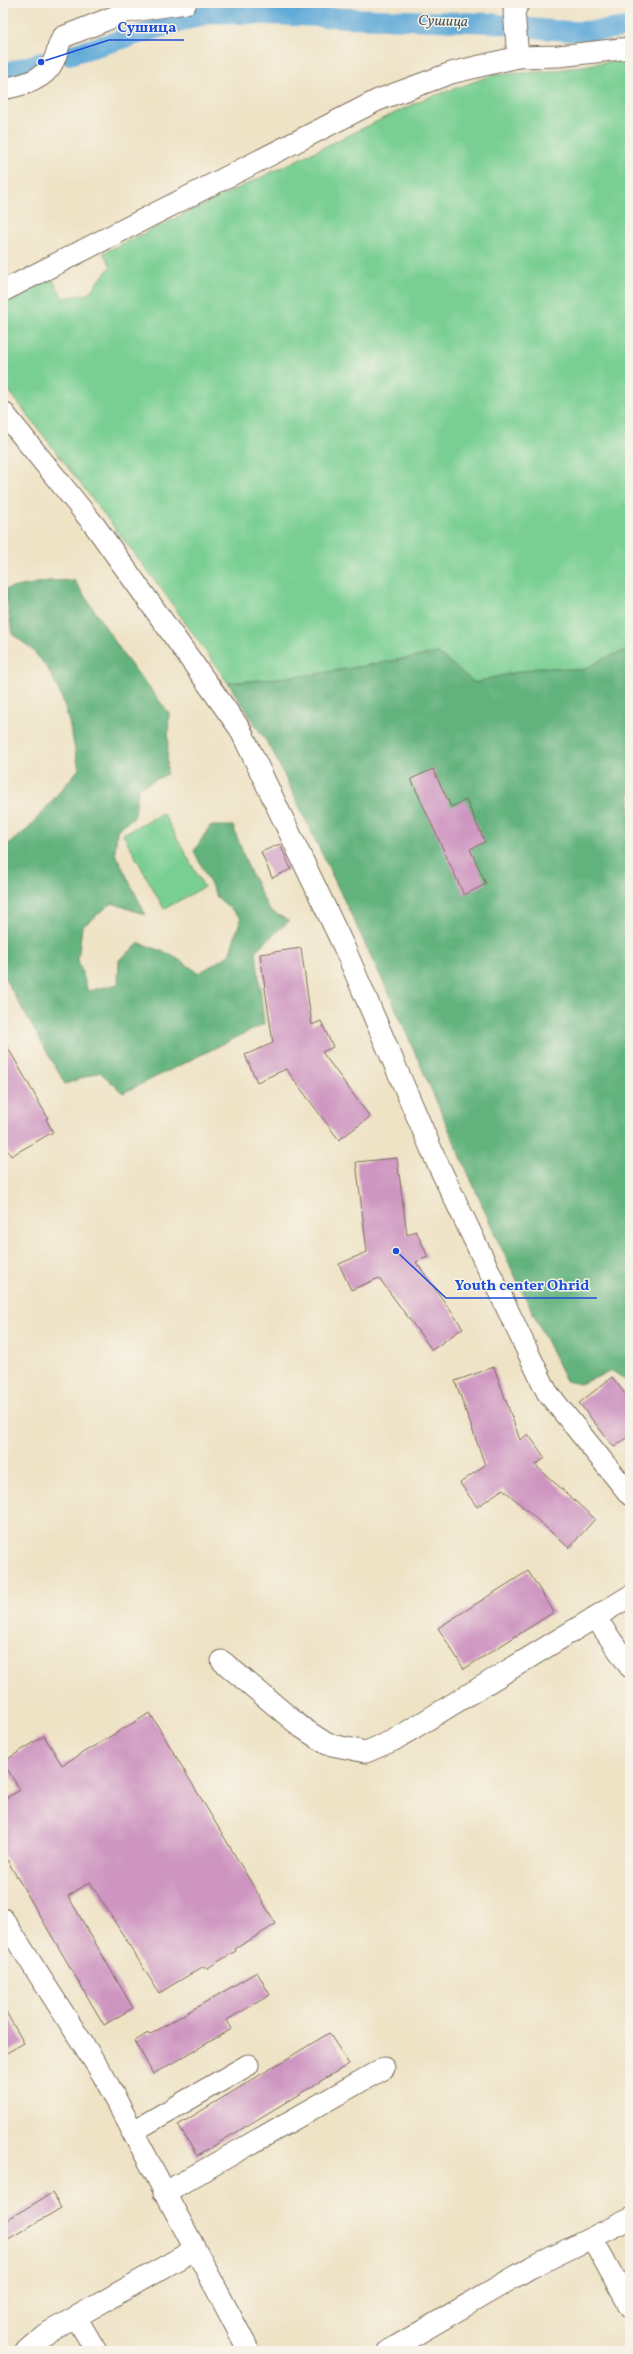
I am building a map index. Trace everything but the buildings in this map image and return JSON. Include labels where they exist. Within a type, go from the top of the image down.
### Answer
[{"type":"street","points":[[3,89],[26,84],[44,74],[54,62],[57,45],[63,37],[126,12],[186,3]]},
{"type":"street","points":[[516,7],[514,33],[518,56]]},
{"type":"street","points":[[3,290],[378,100],[451,73],[518,56],[559,56],[630,48]]},
{"type":"street","points":[[3,412],[95,526],[240,729],[344,947],[435,1158],[547,1392],[630,1494]]},
{"type":"street","points":[[222,1661],[301,1727],[327,1744],[366,1752],[394,1740],[630,1596]]},
{"type":"street","points":[[595,1617],[630,1667]]},
{"type":"street","points":[[3,1919],[103,2075],[194,2250],[249,2351]]},
{"type":"street","points":[[132,2132],[248,2065]]},
{"type":"street","points":[[164,2193],[384,2068]]},
{"type":"street","points":[[388,2351],[530,2268],[630,2220]]},
{"type":"street","points":[[592,2238],[630,2307]]},
{"type":"street","points":[[26,2351],[44,2335],[194,2250]]},
{"type":"street","points":[[76,2317],[96,2351]]},
{"type":"green space","points":[[630,58],[630,649],[605,658],[583,670],[542,667],[475,683],[438,653],[311,675],[228,683],[160,587],[3,383],[3,303],[52,278],[63,298],[88,294],[111,266],[103,253],[422,100],[493,75],[552,71]]},
{"type":"green space","points":[[74,580],[128,661],[169,713],[167,774],[138,788],[135,816],[117,830],[115,853],[146,915],[112,903],[82,927],[78,960],[88,991],[118,984],[119,960],[140,943],[170,954],[199,973],[229,955],[241,918],[217,897],[194,851],[210,826],[233,826],[248,867],[269,910],[289,921],[256,950],[264,1024],[123,1093],[100,1072],[65,1084],[3,975],[3,848],[28,829],[79,769],[69,722],[59,692],[53,678],[32,649],[12,634],[5,589],[48,581]]},
{"type":"green space","points":[[630,649],[630,1387],[623,1378],[612,1371],[580,1384],[566,1381],[497,1239],[391,998],[272,750],[228,683],[311,675],[438,653],[475,683],[542,667],[583,670],[605,658]]},
{"type":"green space","points":[[163,813],[204,887],[164,909],[123,834]]},
{"type":"waterway","name":"Сушица","points":[[69,55],[211,13],[492,23],[578,31],[596,31],[630,26]]},
{"type":"waterway","name":"Сушица","points":[[3,73],[41,62]]},
{"type":"place","name":"Сушица","points":[[41,62]]},
{"type":"place","name":"Youth center Ohrid","points":[[396,1251]]}]
